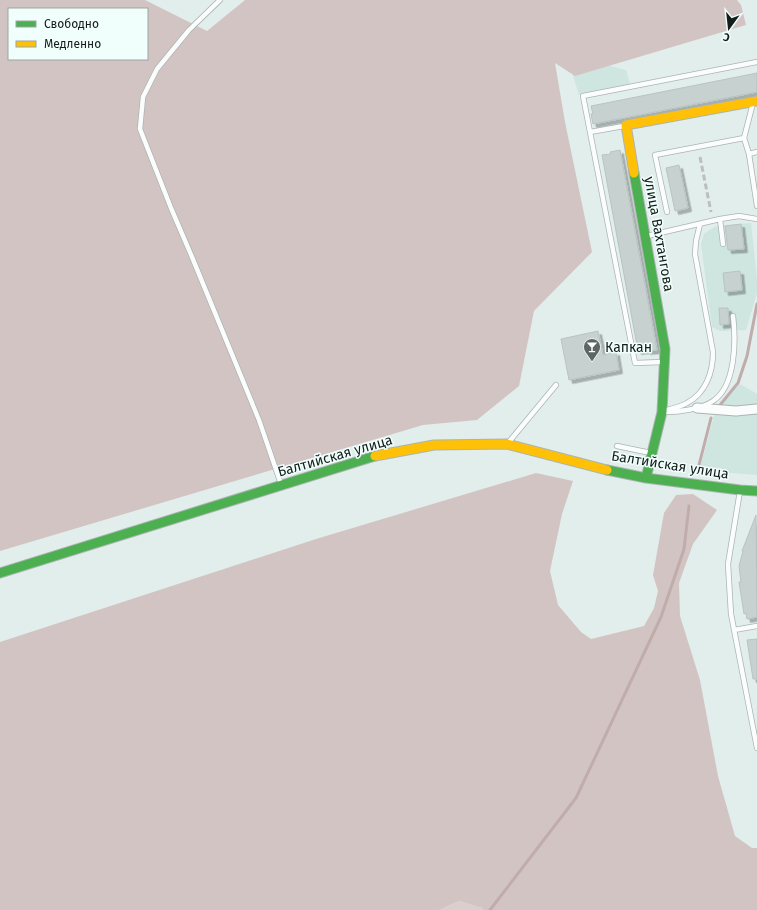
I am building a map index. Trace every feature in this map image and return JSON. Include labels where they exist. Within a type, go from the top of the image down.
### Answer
[{"type":"main road","points":[[626,125],[755,101]]},
{"type":"main road","name":"улица Вахтангова","points":[[626,125],[665,349],[662,412],[646,478]]},
{"type":"main road","name":"Балтийская улица","points":[[0,573],[377,455],[434,445],[507,444],[616,472],[646,478],[757,491]]},
{"type":"street","points":[[697,408],[736,411],[757,409]]},
{"type":"lane","points":[[220,0],[189,30],[157,69],[143,98],[140,129],[171,208],[259,420],[282,485]]},
{"type":"lane","points":[[664,362],[635,364],[583,96],[757,62]]},
{"type":"lane","points":[[755,101],[744,138],[749,154],[757,206]]},
{"type":"lane","points":[[590,132],[626,125]]},
{"type":"lane","points":[[667,212],[655,155],[744,138]]},
{"type":"lane","points":[[749,154],[757,152]]},
{"type":"lane","points":[[646,237],[720,219],[739,216],[754,218],[757,213]]},
{"type":"lane","points":[[720,219],[723,244]]},
{"type":"lane","points":[[662,412],[687,404],[697,396],[710,376],[713,363],[713,352],[695,254],[700,224]]},
{"type":"lane","points":[[662,412],[676,412],[697,408],[714,400],[722,393],[732,370],[735,331],[733,316]]},
{"type":"lane","points":[[507,444],[556,385]]},
{"type":"lane","points":[[617,446],[652,454]]},
{"type":"lane","points":[[740,490],[728,564],[731,614],[757,748]]},
{"type":"lane","points":[[734,630],[757,626]]},
{"type":"shaded area","points":[[0,0],[145,0],[207,31],[245,0],[737,0],[741,5],[746,25],[575,76],[555,63],[565,122],[592,252],[534,311],[519,386],[477,420],[423,425],[0,551]]},
{"type":"shaded area","points":[[599,63],[626,70],[630,84],[579,95],[571,69]]},
{"type":"shaded area","points":[[751,223],[757,293],[746,330],[720,331],[712,327],[701,244],[704,234],[716,226]]},
{"type":"shaded area","points":[[740,384],[757,394],[757,475],[719,472],[700,468],[715,412]]},
{"type":"shaded area","points":[[536,473],[573,481],[562,514],[550,571],[558,605],[581,632],[591,639],[644,626],[654,608],[658,591],[653,575],[664,513],[676,495],[693,494],[717,510],[693,544],[679,583],[680,616],[700,680],[718,776],[735,836],[752,848],[757,848],[757,910],[483,910],[482,908],[459,901],[439,910],[0,910],[0,642],[316,539]]},
{"type":"shaded area","points":[[459,901],[482,908],[483,910],[439,910]]},
{"type":"building","points":[[757,73],[757,92],[593,124],[591,106]]},
{"type":"building","points":[[620,150],[657,350],[638,351],[602,155],[611,154],[610,152]]},
{"type":"building","points":[[679,165],[688,208],[675,211],[666,168]]},
{"type":"building","points":[[741,224],[744,249],[728,250],[725,226]]},
{"type":"building","points":[[740,271],[742,290],[725,292],[723,273]]},
{"type":"building","points":[[719,308],[728,308],[729,324],[720,325]]},
{"type":"building","name":"Капкан","points":[[598,331],[603,355],[616,352],[619,370],[569,380],[561,339]]},
{"type":"building","points":[[756,515],[757,617],[747,619],[746,613],[744,614],[739,582],[741,582],[739,566],[742,551]]},
{"type":"building","points":[[757,639],[757,679],[753,679],[747,640]]},
{"type":"waterway","points":[[720,405],[738,383],[747,356],[757,304]]},
{"type":"waterway","points":[[699,465],[711,418]]},
{"type":"waterway","points":[[490,910],[576,798],[661,617],[684,549],[689,506]]},
{"type":"railway","points":[[700,157],[711,212]]},
{"type":"traffic: fast","points":[[634,173],[665,349],[662,412],[646,478]]},
{"type":"traffic: fast","points":[[0,573],[375,456]]},
{"type":"traffic: fast","points":[[607,470],[646,478],[757,491]]},
{"type":"traffic: slow","points":[[634,173],[626,125],[757,101]]},
{"type":"traffic: slow","points":[[375,456],[434,445],[507,444],[607,470]]},
{"type":"place","name":"Капкан","points":[[592,362]]}]
